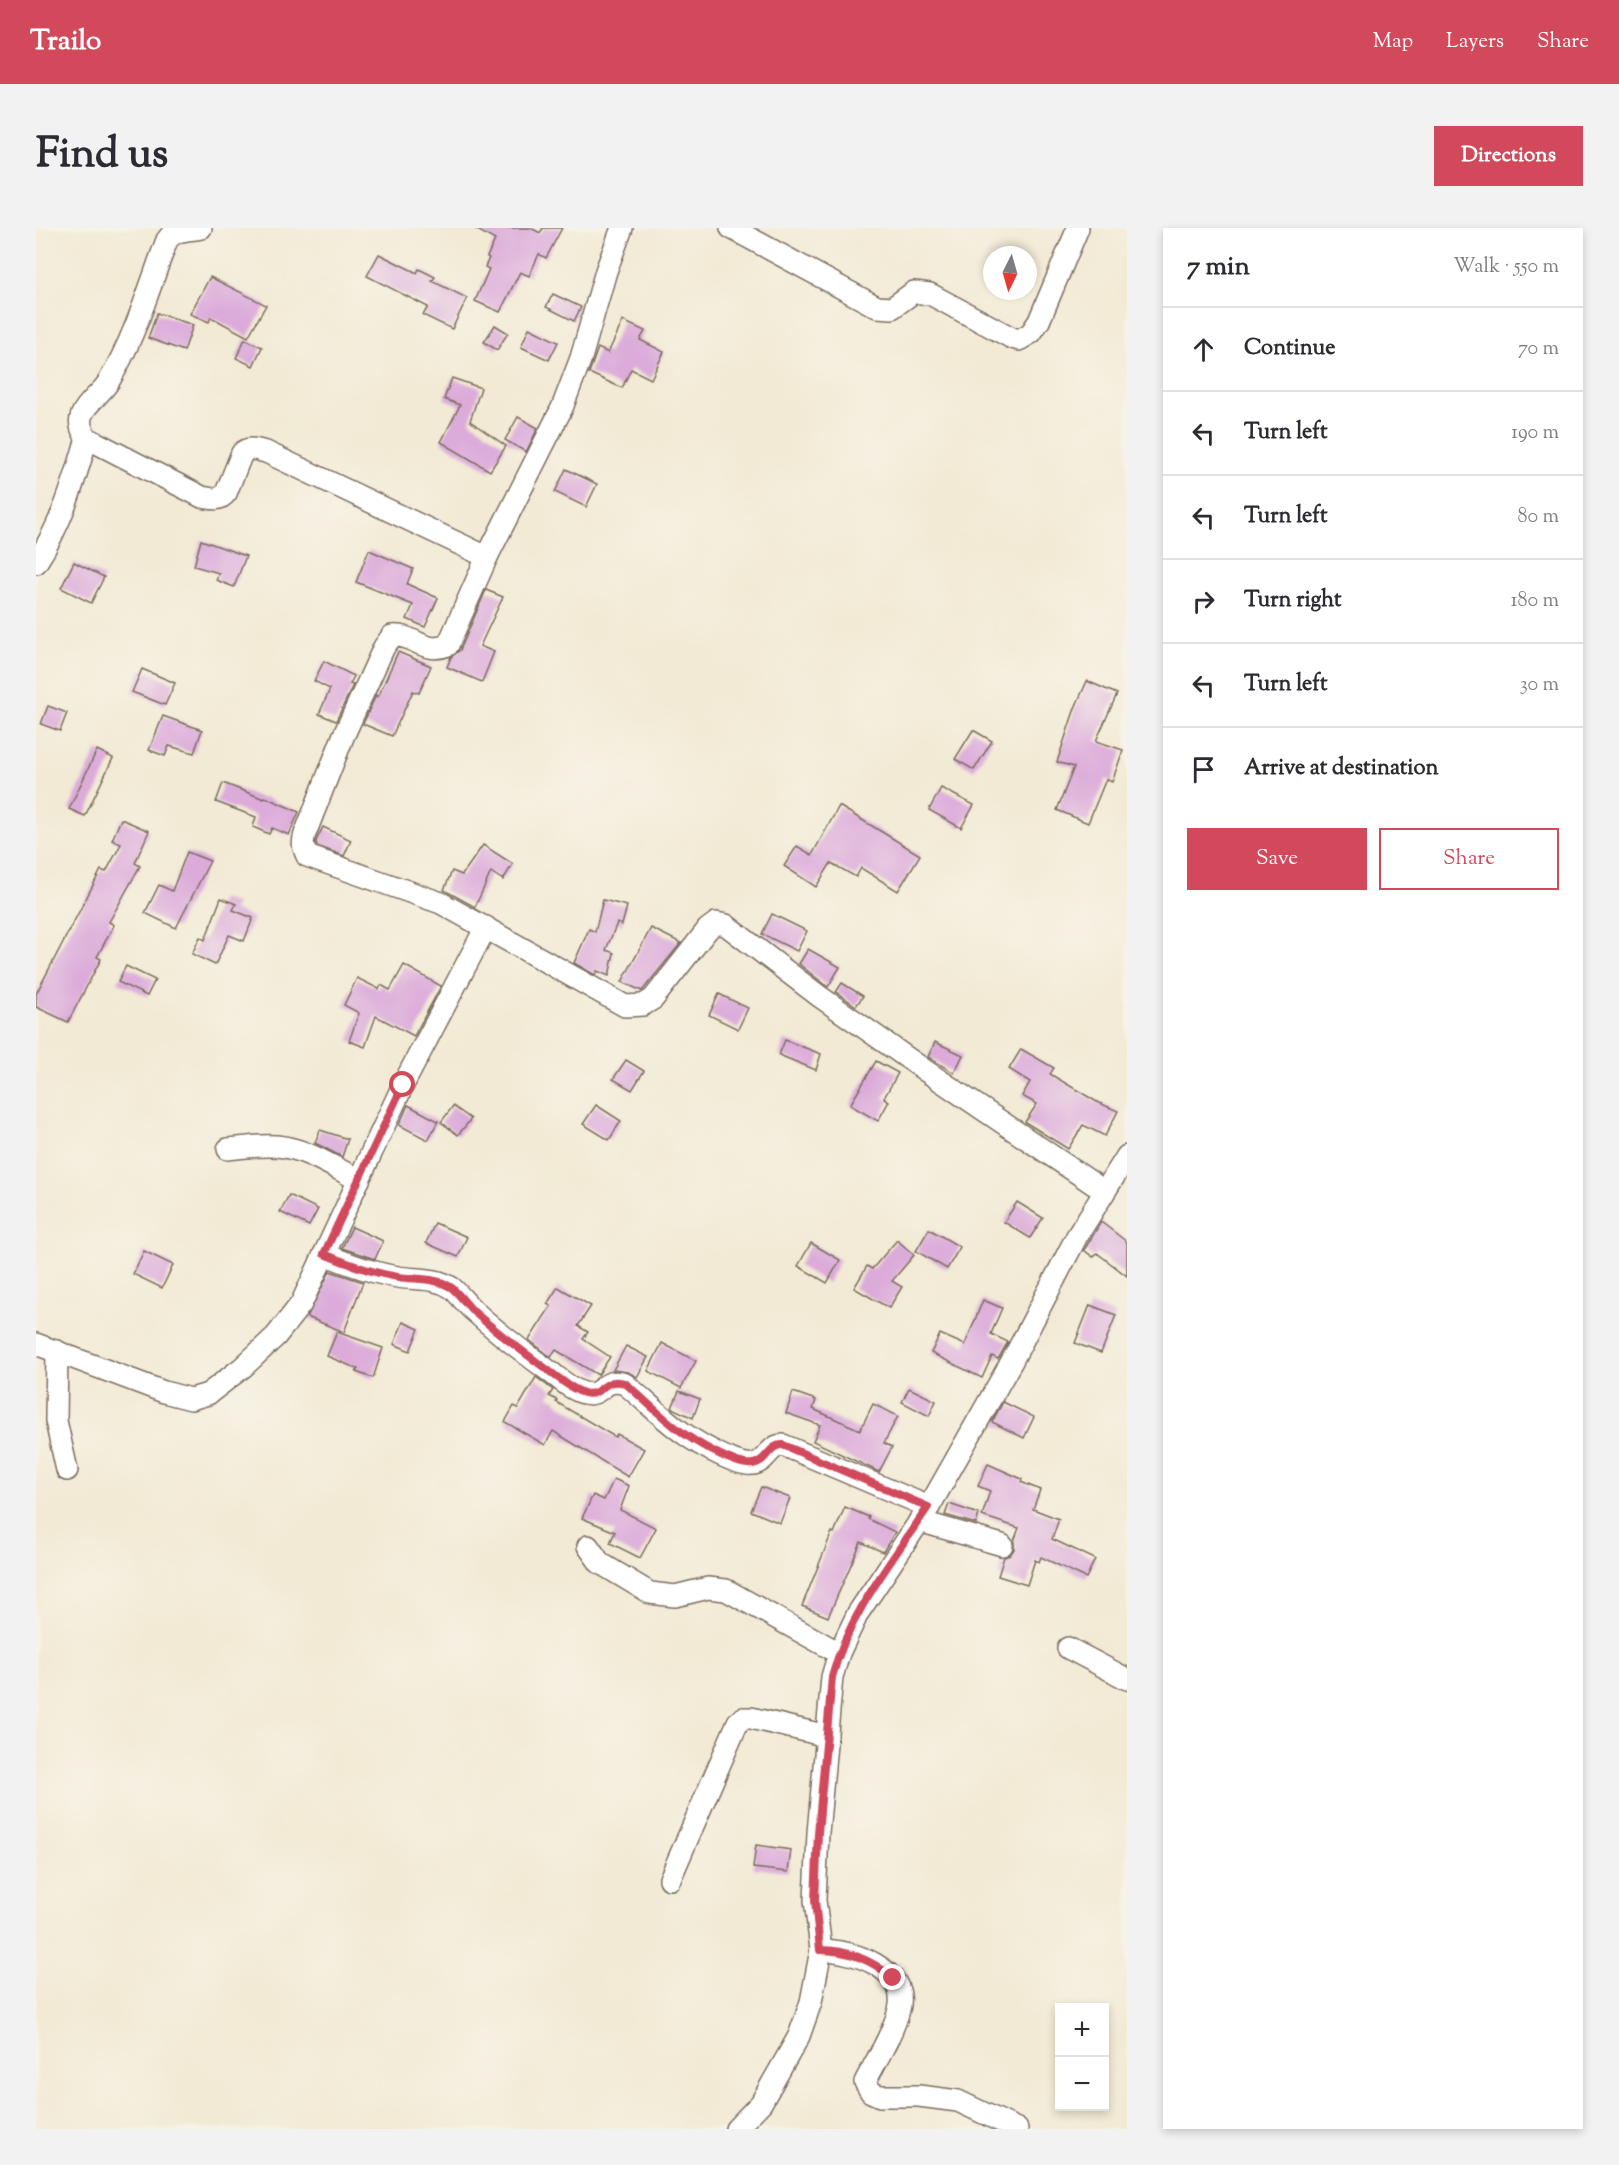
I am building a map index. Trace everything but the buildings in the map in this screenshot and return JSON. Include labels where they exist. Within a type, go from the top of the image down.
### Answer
[{"type":"street","points":[[201,228],[171,234],[166,240],[124,355],[104,391],[89,402],[82,413],[80,424],[87,438],[202,496],[214,499],[223,497],[226,493],[242,453],[255,449],[487,557]]},
{"type":"street","points":[[622,228],[603,281],[581,358],[562,408],[487,557],[448,645],[438,649],[428,648],[401,635],[392,636],[384,647],[343,737],[302,843],[307,856],[441,903],[625,1006],[643,1005],[652,999],[708,929],[716,923],[726,925],[867,1030],[1104,1191]]},
{"type":"street","points":[[731,228],[877,307],[892,308],[915,292],[930,294],[1019,340],[1031,333],[1039,321],[1078,228]]},
{"type":"street","points":[[36,563],[61,518],[72,492],[87,438]]},
{"type":"street","points":[[36,1344],[164,1392],[191,1399],[208,1394],[243,1367],[276,1336],[301,1304],[403,1085],[486,927]]},
{"type":"street","points":[[228,1149],[286,1148],[312,1156],[358,1180]]},
{"type":"street","points":[[736,2129],[761,2103],[799,2036],[811,2002],[820,1950],[815,1900],[818,1833],[832,1677],[839,1653],[858,1613],[924,1514],[1013,1359],[1077,1236],[1127,1156]]},
{"type":"street","points":[[324,1254],[358,1268],[441,1283],[452,1289],[473,1311],[511,1343],[574,1389],[586,1394],[596,1393],[615,1380],[625,1383],[686,1435],[738,1463],[754,1464],[763,1459],[772,1448],[783,1445],[924,1514],[1002,1545]]},
{"type":"street","points":[[57,1351],[56,1421],[67,1470]]},
{"type":"street","points":[[588,1546],[600,1563],[650,1593],[675,1596],[708,1588],[726,1590],[839,1653]]},
{"type":"street","points":[[1068,1648],[1127,1679]]},
{"type":"street","points":[[670,1879],[738,1722],[743,1718],[751,1718],[827,1736]]},
{"type":"street","points":[[820,1950],[835,1950],[865,1959],[879,1966],[893,1978],[900,2008],[866,2082],[871,2092],[880,2096],[919,2096],[958,2101],[1017,2129]]},
{"type":"route","points":[[403,1085],[324,1254],[358,1268],[441,1283],[452,1289],[473,1311],[511,1343],[574,1389],[586,1394],[596,1393],[615,1380],[625,1383],[686,1435],[738,1463],[754,1464],[763,1459],[772,1448],[783,1445],[928,1507],[858,1613],[839,1653],[832,1677],[818,1833],[815,1900],[820,1950],[835,1950],[865,1959],[879,1966],[893,1978]]}]
